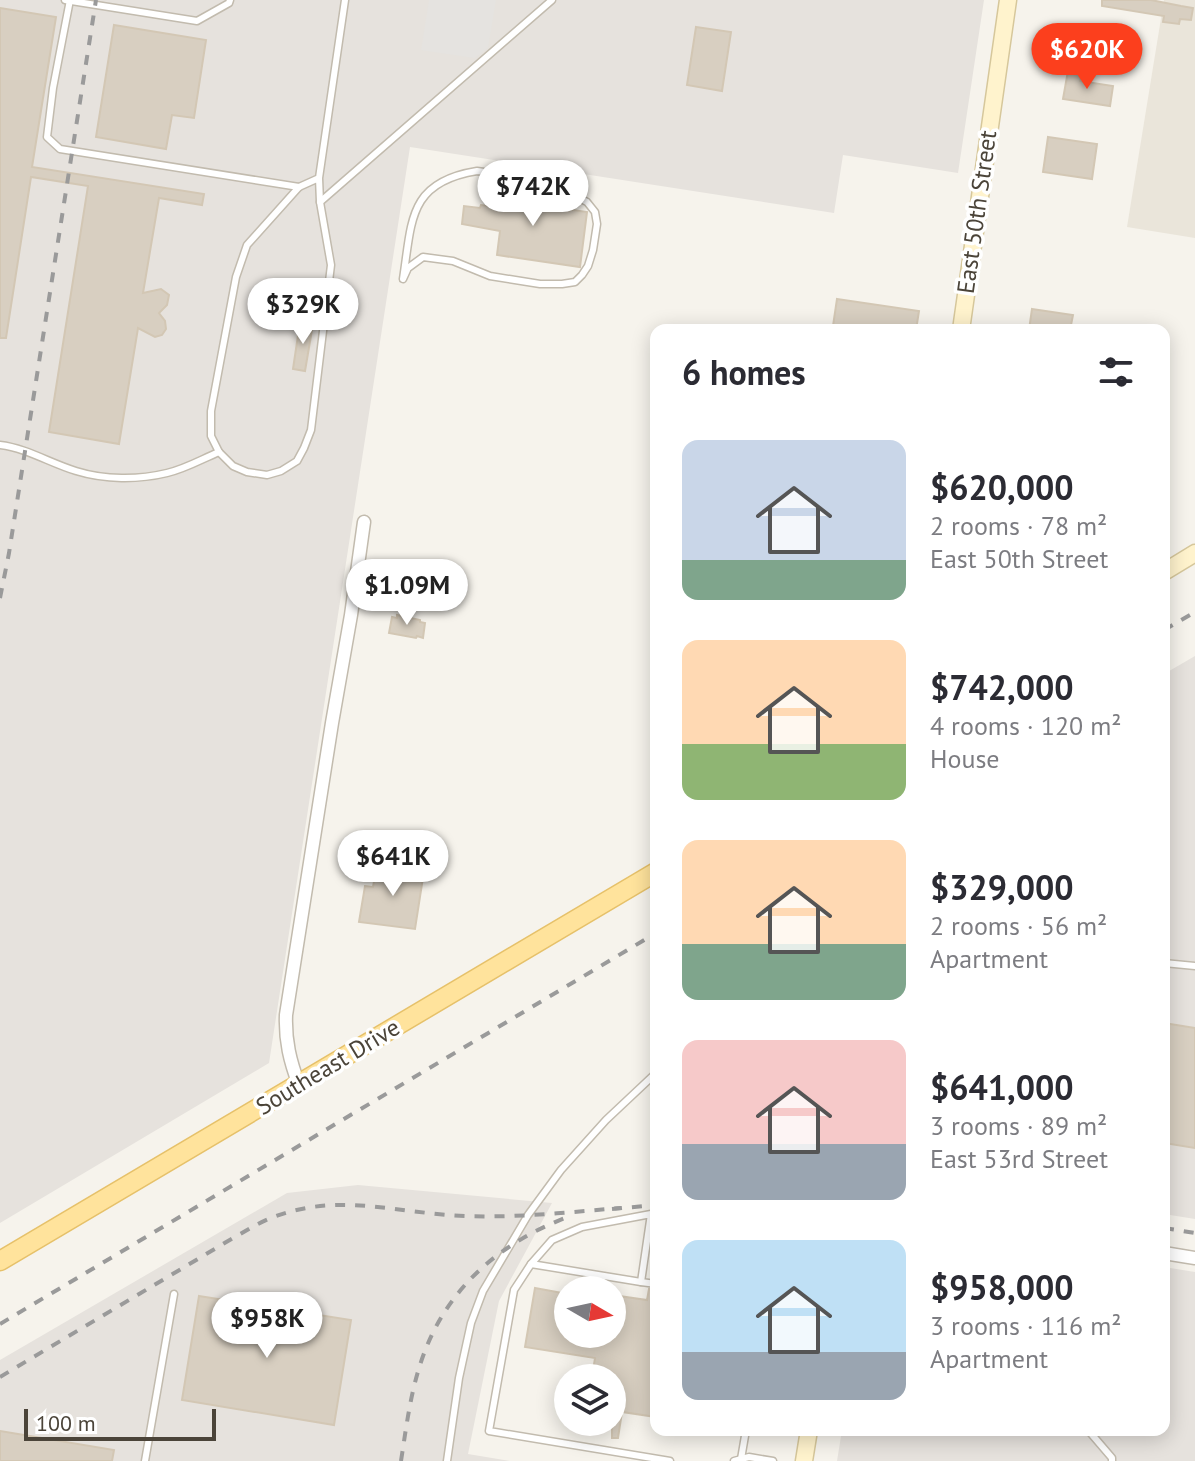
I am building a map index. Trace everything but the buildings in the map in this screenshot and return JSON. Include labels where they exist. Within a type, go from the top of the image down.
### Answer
[{"type":"main road","name":"East 50th Street","points":[[962,324],[1008,0]]},
{"type":"main road","points":[[1170,568],[1195,553]]},
{"type":"main road","name":"Southeast Drive","points":[[0,1261],[650,876]]},
{"type":"main road","points":[[804,1461],[808,1436]]},
{"type":"street","points":[[299,1085],[288,1055],[286,1015],[364,522]]},
{"type":"street","points":[[1170,1254],[1195,1258]]},
{"type":"lane","points":[[230,0],[197,21],[68,0],[47,137],[60,149],[299,187]]},
{"type":"lane","points":[[319,178],[299,187],[247,245],[236,277],[211,411],[211,436],[219,452],[233,466],[247,472],[267,475],[297,461],[311,430],[331,265],[319,178],[345,0]]},
{"type":"lane","points":[[320,202],[552,0]]},
{"type":"lane","points":[[477,171],[544,180],[587,202],[595,212],[597,224],[593,250],[588,266],[575,282],[540,284],[490,276],[453,261],[423,257],[408,268],[403,279],[413,216],[422,199],[438,183],[456,175],[477,171]]},
{"type":"lane","points":[[0,445],[14,447],[77,471],[114,478],[170,473],[219,452]]},
{"type":"lane","points":[[1170,964],[1195,966]]},
{"type":"lane","points":[[447,1461],[459,1378],[471,1323],[483,1291],[528,1215],[561,1170],[606,1120],[650,1079]]},
{"type":"lane","points":[[650,1214],[582,1227],[552,1240],[531,1264],[514,1290],[489,1431],[670,1461]]},
{"type":"lane","points":[[641,1282],[650,1221]]},
{"type":"lane","points":[[531,1264],[650,1283]]},
{"type":"lane","points":[[145,1461],[174,1294]]},
{"type":"lane","points":[[737,1460],[744,1436]]},
{"type":"lane","points":[[1093,1436],[1112,1461]]},
{"type":"lane","points":[[737,1460],[749,1457],[773,1461]]},
{"type":"shaded area","points":[[0,0],[984,0],[958,173],[843,155],[834,213],[410,147],[269,1063],[0,1223]]},
{"type":"shaded area","points":[[429,0],[496,0],[488,48],[475,58],[421,50]]},
{"type":"shaded area","points":[[1164,0],[1195,0],[1195,238],[1127,227]]},
{"type":"shaded area","points":[[1195,656],[1195,1219],[1170,1215],[1170,671]]},
{"type":"shaded area","points":[[358,1185],[552,1203],[499,1301],[468,1454],[510,1461],[0,1461],[0,1360],[287,1193]]},
{"type":"shaded area","points":[[1170,1268],[1195,1272],[1195,1461],[837,1461],[841,1436],[1170,1436]]},
{"type":"railway","points":[[0,598],[96,0]]},
{"type":"railway","points":[[1170,627],[1195,612]]},
{"type":"railway","points":[[0,1324],[650,937]]},
{"type":"railway","points":[[0,1377],[252,1227],[296,1210],[345,1205],[486,1216],[621,1208]]},
{"type":"railway","points":[[612,1209],[650,1206]]},
{"type":"railway","points":[[401,1461],[420,1365],[443,1315],[475,1274],[495,1257],[516,1242],[565,1218]]},
{"type":"railway","points":[[1170,1229],[1195,1233]]}]
